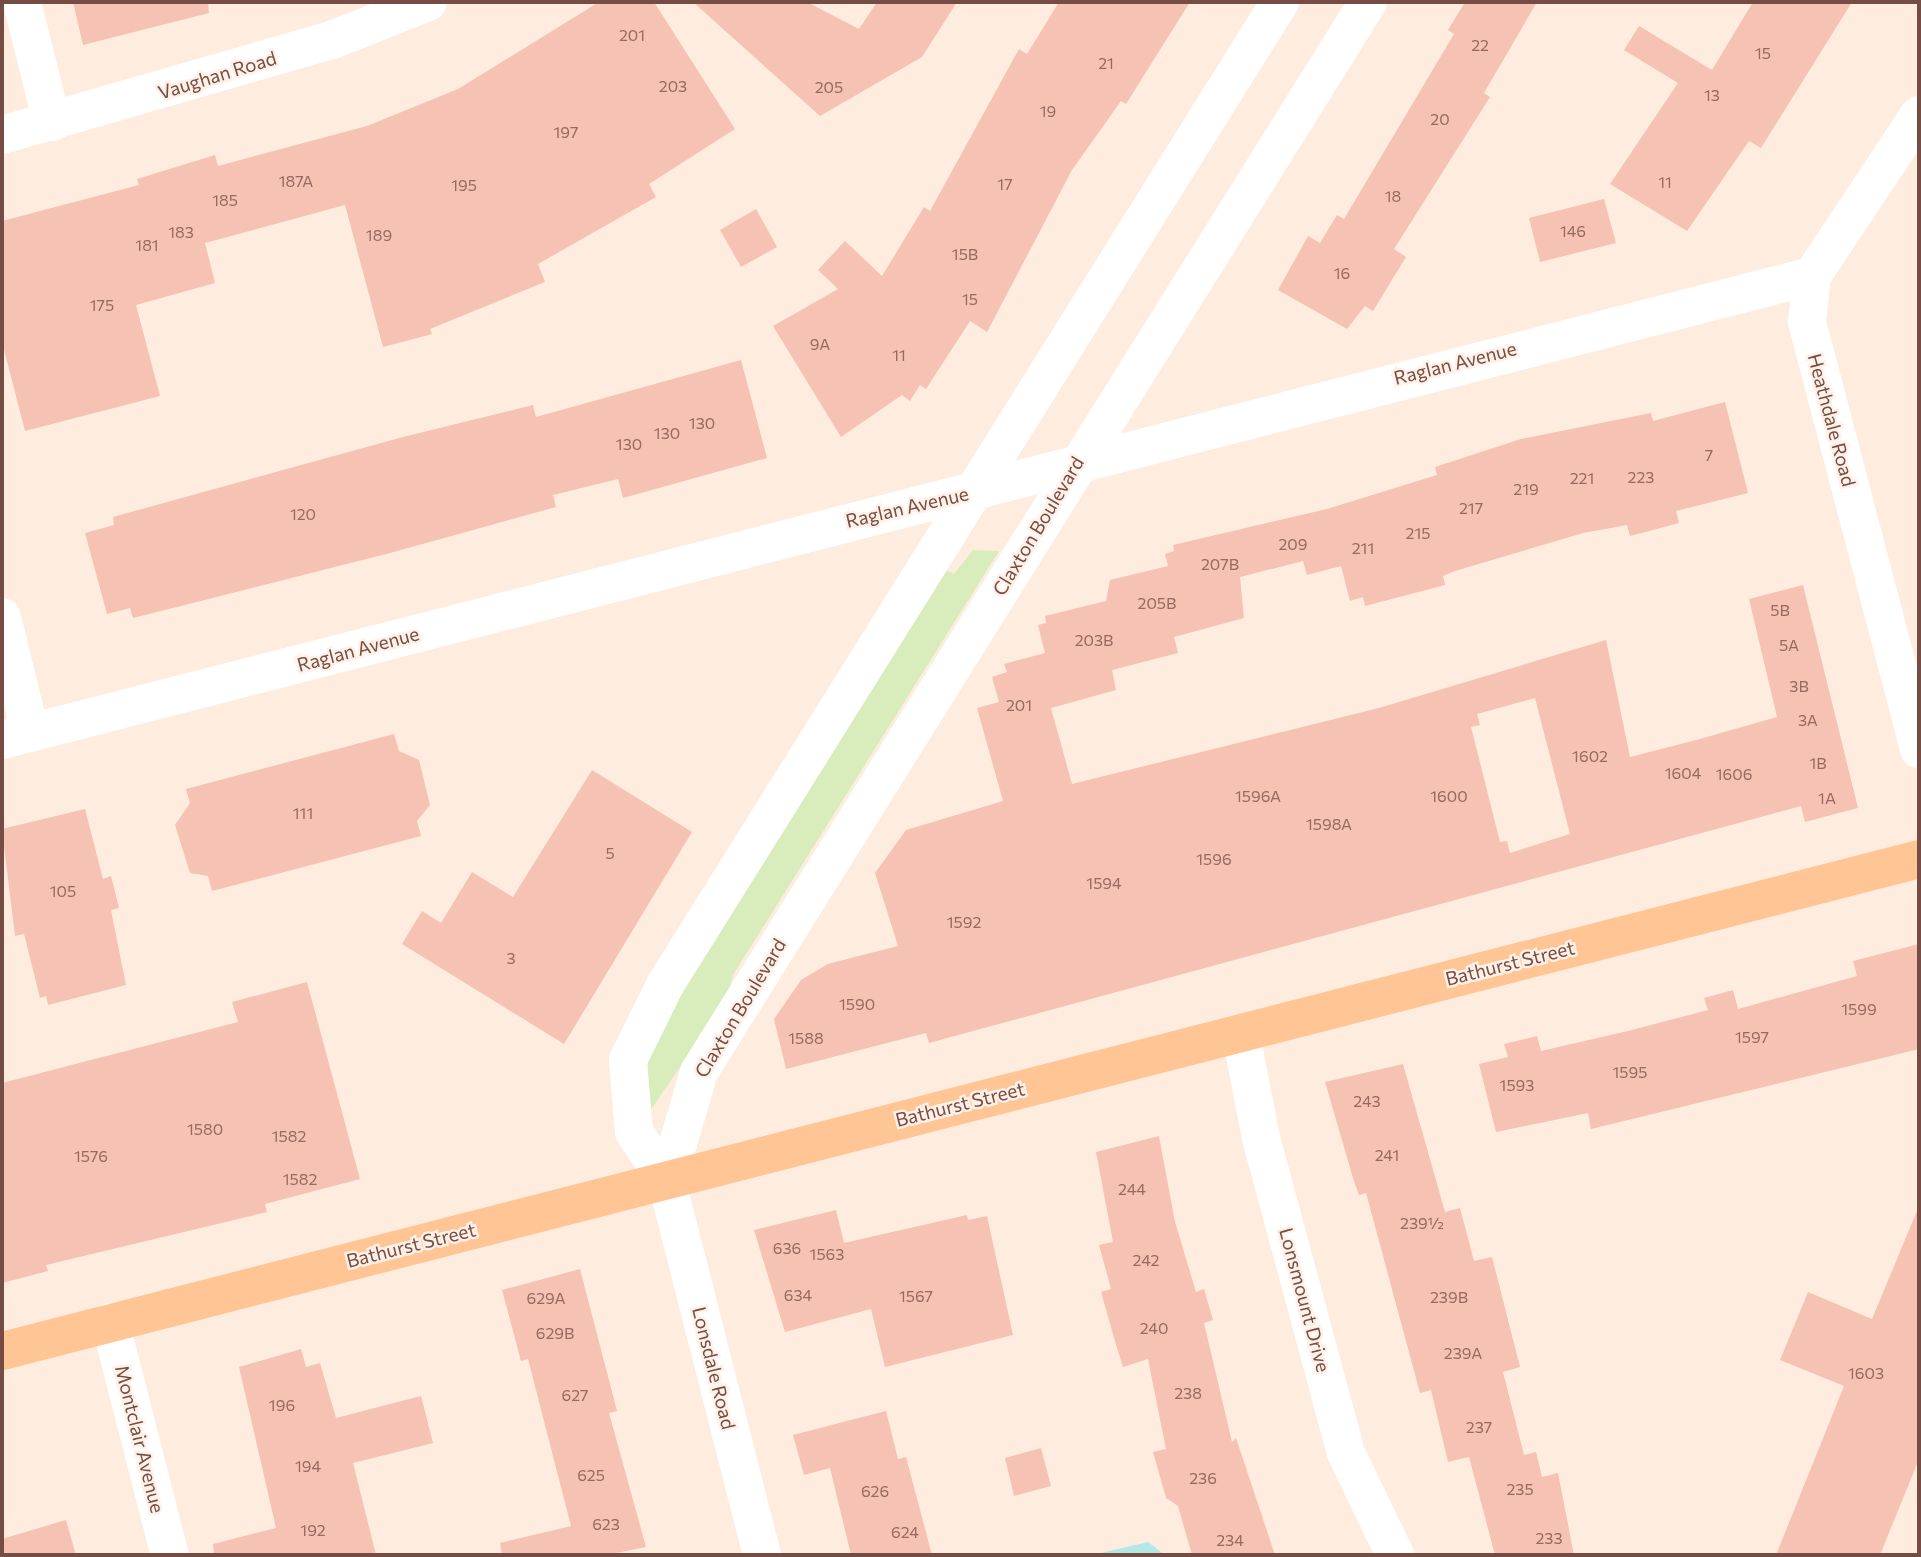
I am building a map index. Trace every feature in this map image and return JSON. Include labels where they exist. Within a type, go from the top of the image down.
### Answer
[{"type":"main road","name":"Bathurst Street","points":[[2,1351],[1919,859]]},
{"type":"street","points":[[22,2],[52,122]]},
{"type":"street","name":"Vaughan Road","points":[[2,135],[332,40],[428,2]]},
{"type":"street","points":[[667,1181],[634,1132],[628,1060],[665,985],[1280,2]]},
{"type":"street","name":"Claxton Boulevard","points":[[667,1181],[699,1072],[1075,464],[1368,2]]},
{"type":"street","name":"Heathdale Road","points":[[1919,115],[1812,276],[1807,322],[1919,750]]},
{"type":"street","name":"Raglan Avenue","points":[[16,736],[1812,276]]},
{"type":"street","points":[[2,617],[16,736]]},
{"type":"street","name":"Lonsmount Drive","points":[[1241,1035],[1261,1138],[1346,1453],[1395,1555]]},
{"type":"street","name":"Lonsdale Road","points":[[667,1181],[762,1555]]},
{"type":"street","name":"Montclair Avenue","points":[[110,1322],[170,1555]]},
{"type":"green space","points":[[973,550],[999,551],[733,975],[727,998],[650,1111],[642,1103],[650,1047],[680,994],[945,570],[954,574]]},
{"type":"water","points":[[1148,1542],[1165,1555],[1095,1555],[1096,1554]]},
{"type":"building","points":[[73,2],[208,2],[209,13],[83,45]]},
{"type":"building","points":[[599,2],[654,2],[735,129],[649,184],[656,197],[538,264],[545,282],[430,329],[432,334],[383,347],[345,205],[205,243],[215,283],[136,305],[160,396],[25,431],[2,342],[2,221],[139,185],[137,179],[215,155],[218,166],[367,126],[458,89]]},
{"type":"building","points":[[693,2],[807,2],[859,29],[877,2],[957,2],[922,57],[820,116]]},
{"type":"building","points":[[1059,2],[1190,2],[1126,104],[1121,101],[1072,170],[987,332],[970,321],[926,389],[920,385],[910,401],[902,395],[841,437],[773,326],[838,289],[818,270],[845,241],[882,276],[924,207],[930,211],[1019,49],[1027,54]]},
{"type":"building","points":[[1465,2],[1537,2],[1484,93],[1490,97],[1394,249],[1406,257],[1373,311],[1365,306],[1347,329],[1278,290],[1308,236],[1320,243],[1337,215],[1344,219],[1454,34],[1448,30]]},
{"type":"building","points":[[1753,2],[1852,2],[1761,148],[1749,141],[1687,231],[1610,184],[1678,83],[1624,50],[1639,26],[1712,70]]},
{"type":"building","points":[[1604,199],[1616,243],[1540,262],[1529,218]]},
{"type":"building","points":[[756,209],[777,247],[741,267],[720,230]]},
{"type":"building","points":[[741,360],[767,458],[623,498],[618,479],[553,495],[556,507],[390,553],[133,618],[130,608],[107,614],[85,533],[114,525],[113,517],[403,437],[533,405],[536,417]]},
{"type":"building","points":[[1725,402],[1748,493],[1676,511],[1679,523],[1630,536],[1627,525],[1583,533],[1455,571],[1443,576],[1445,585],[1365,606],[1363,597],[1350,601],[1341,566],[1307,575],[1303,561],[1240,577],[1244,618],[1174,637],[1178,653],[1112,670],[1116,690],[1051,708],[1072,784],[1379,708],[1606,640],[1630,757],[1700,739],[1777,717],[1749,599],[1803,585],[1858,808],[1805,822],[1801,806],[929,1043],[926,1033],[786,1069],[774,1019],[801,980],[828,964],[898,946],[875,873],[906,830],[1003,801],[977,708],[999,702],[992,677],[1007,672],[1004,664],[1045,653],[1038,625],[1046,623],[1045,616],[1106,601],[1110,580],[1168,566],[1165,554],[1174,551],[1173,545],[1327,509],[1437,475],[1435,467],[1521,439],[1651,413],[1653,421]],"holes":[[[1535,698],[1570,834],[1510,853],[1507,841],[1500,842],[1471,727],[1480,725],[1477,714]]]},
{"type":"building","points":[[394,734],[399,751],[419,760],[430,805],[417,821],[421,836],[212,891],[208,876],[190,873],[175,825],[190,803],[186,789]]},
{"type":"building","points":[[592,770],[692,832],[564,1044],[402,944],[422,911],[441,923],[472,872],[513,897]]},
{"type":"building","points":[[85,809],[103,879],[111,876],[119,908],[111,910],[126,985],[48,1005],[46,996],[40,998],[24,934],[15,936],[2,829]]},
{"type":"building","points":[[1919,944],[1919,1049],[1591,1129],[1588,1113],[1496,1132],[1479,1064],[1508,1057],[1504,1044],[1537,1036],[1541,1051],[1628,1031],[1708,1010],[1704,998],[1733,990],[1738,1009],[1857,976],[1853,961]]},
{"type":"building","points":[[307,982],[360,1179],[265,1204],[267,1212],[46,1265],[48,1271],[2,1283],[2,1083],[238,1022],[232,1002]]},
{"type":"building","points":[[1403,1064],[1445,1212],[1460,1208],[1474,1261],[1492,1257],[1520,1367],[1503,1372],[1524,1455],[1536,1452],[1542,1477],[1558,1473],[1574,1555],[1495,1555],[1469,1457],[1448,1462],[1431,1390],[1420,1393],[1366,1193],[1359,1195],[1325,1082]]},
{"type":"building","points":[[1159,1136],[1175,1222],[1196,1292],[1204,1289],[1213,1320],[1204,1323],[1232,1442],[1236,1438],[1275,1555],[1192,1555],[1178,1506],[1166,1498],[1153,1452],[1166,1449],[1148,1359],[1123,1367],[1101,1292],[1111,1289],[1099,1245],[1113,1242],[1096,1152]]},
{"type":"building","points":[[1919,1206],[1919,1459],[1880,1555],[1776,1555],[1844,1386],[1780,1360],[1808,1292],[1872,1319]]},
{"type":"building","points":[[836,1210],[844,1243],[967,1215],[968,1220],[987,1216],[1013,1335],[885,1367],[871,1309],[785,1332],[754,1230]]},
{"type":"building","points":[[580,1269],[617,1411],[609,1413],[646,1547],[607,1555],[502,1555],[500,1543],[571,1526],[528,1359],[521,1361],[502,1290]]},
{"type":"building","points":[[301,1349],[306,1367],[320,1363],[336,1418],[421,1396],[433,1443],[353,1463],[376,1555],[214,1555],[213,1544],[276,1528],[239,1367]]},
{"type":"building","points":[[886,1411],[898,1459],[906,1457],[932,1555],[851,1555],[830,1468],[804,1475],[793,1435]]},
{"type":"building","points":[[1041,1448],[1051,1486],[1014,1496],[1005,1458]]},
{"type":"building","points":[[66,1520],[76,1555],[2,1555],[2,1539]]}]
